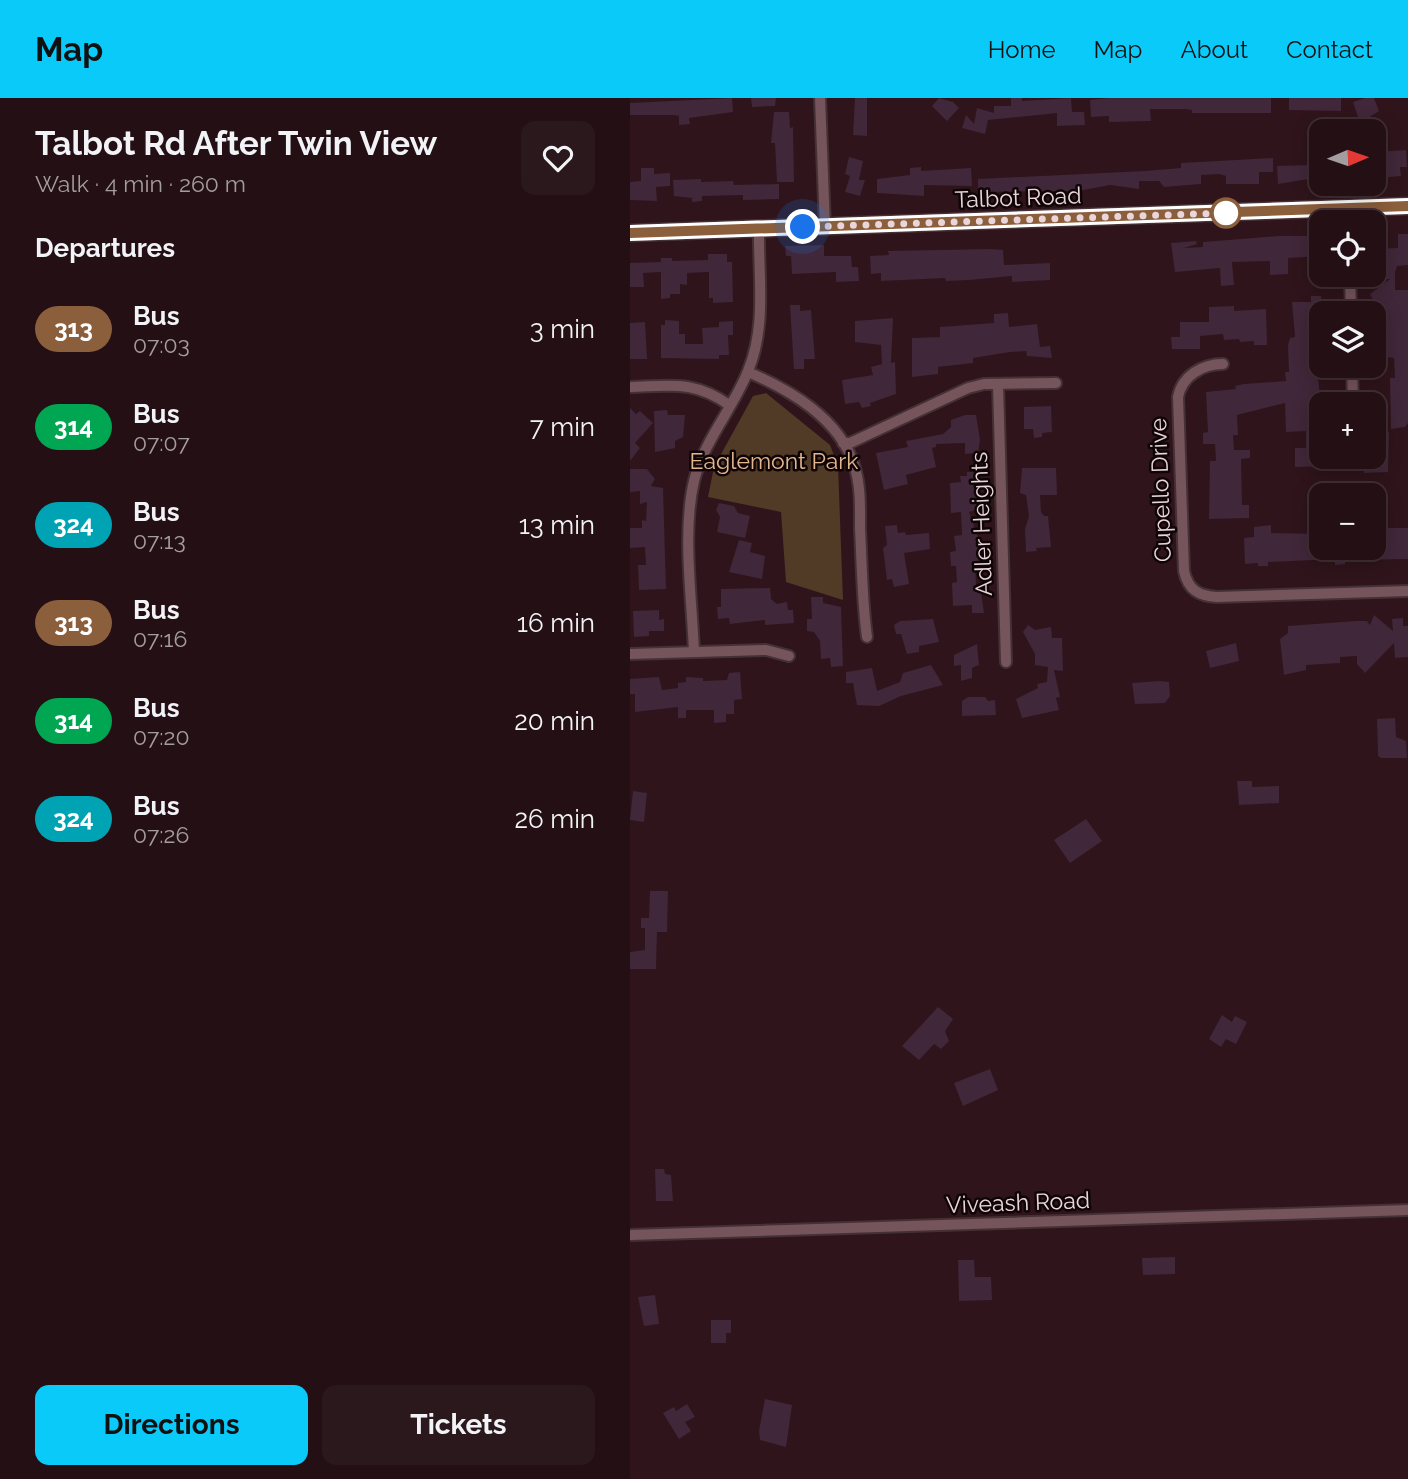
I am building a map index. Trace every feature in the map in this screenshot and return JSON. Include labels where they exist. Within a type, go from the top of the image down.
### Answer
[{"type":"main road","name":"Talbot Road","points":[[1382,210],[1408,206]]},
{"type":"main road","name":"Talbot Road","points":[[630,233],[1309,216]]},
{"type":"street","points":[[820,98],[825,226]]},
{"type":"street","points":[[694,652],[691,500],[700,463],[748,372],[759,324],[758,228]]},
{"type":"street","name":"Cupello Drive","points":[[1223,364],[1206,366],[1185,380],[1178,397],[1184,571],[1194,592],[1217,597],[1408,590]]},
{"type":"street","points":[[748,372],[778,385],[811,406],[843,443],[854,465],[859,493],[867,637]]},
{"type":"street","points":[[843,443],[850,443],[968,388],[998,384],[1056,383]]},
{"type":"street","name":"Adler Heights","points":[[998,384],[1006,662]]},
{"type":"street","points":[[630,387],[691,386],[713,394],[729,405]]},
{"type":"street","points":[[630,654],[766,650],[789,656]]},
{"type":"street","name":"Viveash Road","points":[[630,1235],[1408,1210]]},
{"type":"green space","name":"Eaglemont Park","points":[[766,393],[830,445],[838,466],[843,600],[786,582],[781,512],[708,497],[714,467],[753,396]]},
{"type":"building","points":[[732,98],[733,112],[689,118],[690,124],[679,125],[679,116],[673,115],[630,115],[630,103]]},
{"type":"building","points":[[751,98],[776,98],[775,106],[752,107]]},
{"type":"building","points":[[855,98],[867,98],[867,136],[853,135]]},
{"type":"building","points":[[939,98],[953,102],[959,108],[947,121],[932,106]]},
{"type":"building","points":[[1011,98],[1022,98],[1022,101],[1071,98],[1072,112],[1084,112],[1085,125],[1057,126],[1057,113],[988,120],[985,134],[962,128],[966,115],[974,124],[977,108],[994,113],[994,106],[1011,106]]},
{"type":"building","points":[[1271,98],[1271,113],[1192,113],[1192,110],[1186,109],[1150,109],[1151,121],[1109,122],[1109,116],[1091,117],[1090,100]]},
{"type":"building","points":[[1289,98],[1341,98],[1341,111],[1289,110]]},
{"type":"building","points":[[1374,98],[1379,111],[1366,119],[1359,119],[1353,102]]},
{"type":"building","points":[[774,112],[789,112],[790,128],[793,127],[794,182],[777,182],[775,143],[771,143]]},
{"type":"building","points":[[1406,150],[1407,167],[1400,167],[1401,176],[1386,177],[1386,151]]},
{"type":"building","points":[[849,157],[863,161],[859,180],[865,180],[860,196],[845,192],[850,176],[845,174]]},
{"type":"building","points":[[1273,158],[1273,172],[1259,172],[1259,184],[1226,184],[1226,176],[1219,174],[1201,175],[1201,184],[1164,187],[1159,181],[1139,181],[1139,189],[1110,185],[1078,191],[978,192],[978,179],[1145,171],[1181,168],[1181,163]]},
{"type":"building","points":[[1309,165],[1309,179],[1278,184],[1277,166]]},
{"type":"building","points":[[921,167],[921,171],[971,168],[972,186],[924,185],[924,196],[877,193],[877,179],[910,175],[910,168]]},
{"type":"building","points":[[641,168],[654,168],[654,174],[670,173],[670,186],[656,187],[657,201],[630,200],[630,182],[641,181]]},
{"type":"building","points":[[701,179],[701,182],[733,181],[734,185],[779,184],[779,199],[743,200],[743,195],[702,196],[702,201],[692,202],[692,198],[674,196],[673,180]]},
{"type":"building","points":[[1398,234],[1408,234],[1408,265],[1397,266],[1395,290],[1408,290],[1408,423],[1405,427],[1391,429],[1390,378],[1395,378],[1394,358],[1386,357],[1386,301],[1373,301],[1370,294],[1379,287],[1386,287],[1386,282],[1390,279],[1386,279],[1386,248],[1398,248]]},
{"type":"building","points":[[1309,236],[1309,257],[1288,258],[1288,274],[1270,275],[1270,261],[1232,262],[1234,285],[1221,286],[1220,268],[1175,272],[1171,243],[1196,241],[1197,244],[1184,248],[1203,247],[1203,242]]},
{"type":"building","points":[[824,245],[824,256],[851,256],[852,267],[858,267],[859,281],[836,282],[836,272],[792,274],[791,256],[786,256],[785,246]]},
{"type":"building","points":[[1003,250],[1004,265],[1050,263],[1050,280],[1012,282],[1012,276],[946,281],[945,278],[881,281],[881,273],[871,274],[870,256],[889,255],[888,251]]},
{"type":"building","points":[[708,254],[727,254],[727,262],[732,262],[733,302],[713,303],[713,298],[709,298],[709,272],[687,273],[687,285],[680,284],[680,294],[670,294],[670,298],[661,299],[661,272],[643,273],[644,287],[630,287],[630,263],[661,262],[661,258],[672,258],[672,261],[708,260]]},
{"type":"building","points":[[1311,296],[1321,296],[1322,301],[1311,301]]},
{"type":"building","points":[[1292,302],[1309,302],[1309,378],[1318,378],[1320,392],[1309,392],[1309,467],[1295,467],[1295,448],[1306,448],[1306,431],[1286,432],[1285,403],[1237,415],[1238,435],[1233,435],[1234,450],[1250,450],[1250,458],[1241,459],[1242,505],[1249,505],[1249,518],[1209,519],[1210,461],[1216,461],[1215,444],[1203,444],[1203,433],[1208,432],[1206,392],[1236,389],[1235,386],[1244,384],[1286,381],[1285,372],[1289,372],[1288,345],[1290,338],[1295,337]]},
{"type":"building","points":[[790,305],[800,305],[800,311],[811,310],[815,359],[804,359],[804,369],[794,369]]},
{"type":"building","points":[[1234,306],[1234,311],[1266,309],[1267,345],[1254,345],[1254,341],[1240,342],[1239,339],[1224,340],[1223,334],[1200,336],[1200,349],[1172,349],[1171,337],[1180,337],[1180,322],[1209,322],[1209,307]]},
{"type":"building","points":[[1008,313],[1009,327],[1037,324],[1040,347],[1050,346],[1052,358],[1027,356],[1026,351],[1010,352],[973,358],[973,363],[938,367],[938,374],[912,377],[912,338],[940,337],[940,327],[994,323],[994,314]]},
{"type":"building","points":[[893,318],[891,363],[895,362],[896,394],[862,408],[859,402],[845,404],[842,380],[873,375],[871,367],[882,364],[881,345],[855,342],[855,321]]},
{"type":"building","points":[[665,320],[679,321],[679,334],[685,334],[685,344],[703,344],[702,328],[719,327],[719,322],[733,321],[733,335],[728,335],[729,355],[719,355],[719,359],[661,358],[661,325],[665,325]]},
{"type":"building","points":[[645,322],[647,359],[630,359],[630,323]]},
{"type":"building","points":[[1051,406],[1052,432],[1042,433],[1042,437],[1034,438],[1033,429],[1024,429],[1024,407]]},
{"type":"building","points":[[630,408],[636,414],[640,411],[653,423],[635,443],[640,448],[630,461]]},
{"type":"building","points":[[667,410],[668,415],[685,415],[683,437],[675,441],[675,448],[655,452],[654,411]]},
{"type":"building","points":[[965,415],[976,415],[980,440],[978,453],[965,454],[965,443],[936,444],[936,447],[932,448],[936,467],[906,475],[908,484],[884,490],[876,453],[908,447],[906,441],[943,434],[951,427],[951,420]]},
{"type":"building","points":[[1386,432],[1389,432],[1388,472],[1364,473],[1364,469],[1386,469]]},
{"type":"building","points":[[1022,468],[1056,468],[1057,495],[1040,495],[1041,512],[1048,516],[1051,547],[1036,548],[1037,551],[1026,552],[1025,529],[1029,516],[1026,495],[1020,493]]},
{"type":"building","points":[[630,469],[647,469],[655,479],[651,486],[663,488],[666,589],[639,590],[638,565],[646,565],[645,547],[630,548],[630,528],[642,528],[642,520],[646,521],[647,502],[640,504],[640,491],[630,492]]},
{"type":"building","points":[[967,472],[980,472],[980,508],[969,512],[978,537],[980,563],[975,563],[976,585],[980,585],[984,613],[972,613],[972,605],[953,606],[952,583],[957,582],[956,566],[951,566],[950,552],[956,551],[954,536],[962,535],[961,512],[951,513],[950,483],[961,482],[960,476],[967,476]]},
{"type":"building","points":[[719,503],[734,506],[738,513],[750,516],[745,538],[717,532],[720,517],[716,510]]},
{"type":"building","points":[[897,525],[898,533],[905,532],[906,535],[929,533],[930,549],[904,553],[909,584],[894,587],[892,579],[887,580],[883,548],[887,545],[885,526]]},
{"type":"building","points":[[1271,525],[1271,533],[1309,534],[1309,560],[1313,560],[1268,562],[1268,566],[1258,566],[1258,563],[1245,564],[1244,538],[1254,537],[1254,527]]},
{"type":"building","points":[[1386,528],[1408,528],[1408,559],[1386,559]]},
{"type":"building","points":[[739,540],[752,543],[750,552],[765,556],[762,579],[729,572]]},
{"type":"building","points":[[1335,560],[1345,560],[1345,564],[1335,565]]},
{"type":"building","points":[[770,588],[771,599],[777,604],[787,602],[788,610],[793,610],[794,623],[765,625],[765,620],[730,624],[729,618],[718,619],[717,607],[721,607],[721,589]]},
{"type":"building","points":[[811,597],[823,597],[823,603],[841,607],[843,666],[831,667],[830,658],[821,659],[820,641],[814,632],[807,631],[807,619],[812,619]]},
{"type":"building","points":[[659,610],[659,620],[664,619],[664,631],[649,631],[649,636],[634,637],[633,611]]},
{"type":"building","points":[[1374,615],[1393,631],[1392,619],[1403,618],[1403,626],[1408,626],[1408,657],[1395,658],[1394,643],[1365,673],[1357,664],[1357,656],[1340,657],[1340,663],[1306,665],[1306,670],[1284,675],[1280,639],[1288,633],[1288,626],[1356,621],[1367,621],[1370,625]]},
{"type":"building","points":[[933,619],[939,642],[919,646],[919,652],[907,654],[901,634],[896,634],[894,625],[900,621]]},
{"type":"building","points":[[1028,625],[1035,630],[1051,627],[1052,638],[1062,638],[1063,671],[1054,670],[1060,697],[1056,698],[1059,710],[1022,718],[1016,699],[1038,688],[1037,684],[1047,682],[1048,667],[1035,665],[1035,654],[1023,632]]},
{"type":"building","points":[[1236,643],[1239,661],[1210,668],[1206,651]]},
{"type":"building","points":[[977,644],[979,665],[972,668],[972,678],[961,681],[961,665],[954,666],[954,655]]},
{"type":"building","points":[[931,665],[943,685],[901,696],[879,706],[857,705],[853,683],[846,683],[846,672],[872,668],[877,691],[900,682],[903,673]]},
{"type":"building","points":[[740,672],[742,699],[734,700],[734,714],[726,714],[726,722],[714,723],[714,710],[686,710],[686,718],[678,718],[678,707],[635,712],[635,694],[630,694],[630,679],[659,677],[662,690],[678,688],[678,683],[686,682],[686,677],[703,678],[703,681],[727,680],[729,673]]},
{"type":"building","points":[[1169,682],[1170,696],[1165,703],[1135,704],[1132,683]]},
{"type":"building","points":[[968,697],[995,700],[996,715],[962,716],[962,701]]},
{"type":"building","points":[[1395,718],[1396,737],[1406,741],[1407,758],[1381,758],[1378,756],[1377,719]]},
{"type":"building","points":[[1237,781],[1252,781],[1252,787],[1279,786],[1279,803],[1239,805]]},
{"type":"building","points":[[633,791],[647,793],[644,822],[630,820]]},
{"type":"building","points":[[1086,819],[1102,841],[1070,863],[1054,840]]},
{"type":"building","points":[[650,891],[668,891],[667,932],[657,932],[656,969],[630,969],[630,952],[645,950],[645,928],[641,928],[641,918],[649,918]]},
{"type":"building","points":[[938,1007],[953,1019],[945,1031],[949,1041],[941,1049],[934,1044],[919,1060],[902,1046]]},
{"type":"building","points":[[1222,1015],[1232,1022],[1235,1016],[1247,1022],[1236,1044],[1226,1039],[1221,1047],[1209,1039]]},
{"type":"building","points":[[990,1069],[998,1090],[963,1106],[954,1083]]},
{"type":"building","points":[[655,1169],[664,1169],[665,1174],[671,1175],[673,1201],[656,1201]]},
{"type":"building","points":[[1175,1257],[1175,1274],[1143,1275],[1142,1258]]},
{"type":"building","points":[[958,1260],[974,1260],[975,1277],[991,1277],[992,1300],[959,1301]]},
{"type":"building","points":[[655,1295],[659,1324],[644,1326],[638,1297]]},
{"type":"building","points":[[711,1320],[731,1320],[731,1333],[726,1333],[726,1343],[711,1343]]},
{"type":"building","points":[[765,1399],[792,1405],[786,1447],[760,1440]]},
{"type":"building","points":[[687,1404],[695,1417],[685,1422],[691,1431],[679,1439],[663,1413],[674,1407],[676,1411]]},
{"type":"bus line","name":"313","points":[[630,233],[1408,206]]},
{"type":"route","points":[[803,227],[1226,213]]}]
